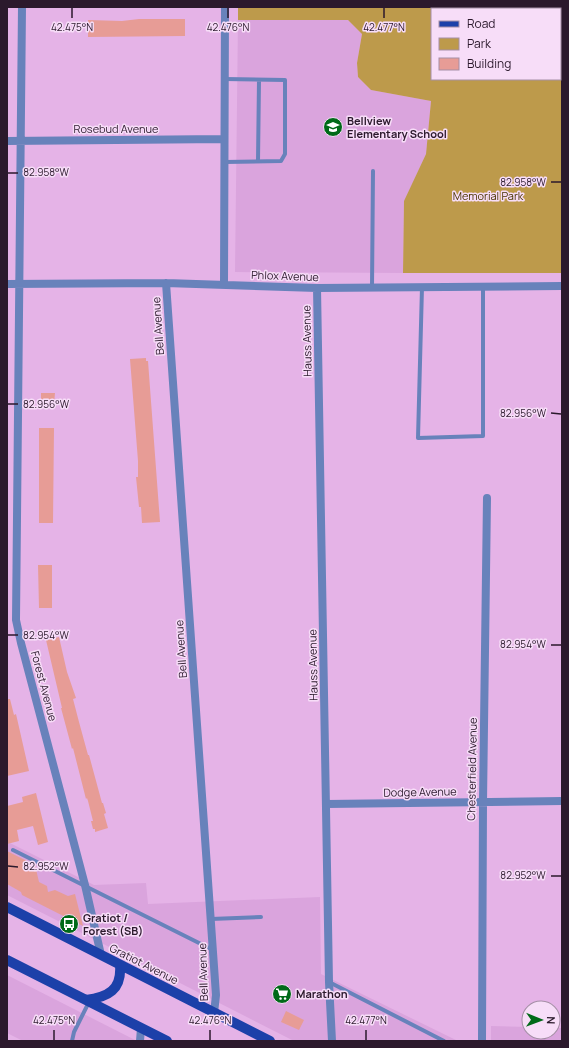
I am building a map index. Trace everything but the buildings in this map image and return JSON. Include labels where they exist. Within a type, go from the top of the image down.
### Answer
[{"type":"main road","name":"Gratiot Avenue","points":[[7,908],[270,1041]]},
{"type":"main road","points":[[7,960],[167,1041]]},
{"type":"main road","points":[[88,1001],[105,996],[114,989],[120,978],[120,965]]},
{"type":"street","name":"Forest Avenue","points":[[22,7],[16,620],[101,955]]},
{"type":"street","points":[[224,7],[224,285]]},
{"type":"street","name":"Rosebud Avenue","points":[[7,141],[224,139]]},
{"type":"street","name":"Phlox Avenue","points":[[7,284],[166,283],[317,288],[562,286]]},
{"type":"street","name":"Bell Avenue","points":[[166,283],[216,994],[214,1013]]},
{"type":"street","name":"Hauss Avenue","points":[[317,288],[329,982],[332,1041]]},
{"type":"street","name":"Chesterfield Avenue","points":[[482,1041],[483,802],[487,498]]},
{"type":"street","name":"Dodge Avenue","points":[[327,804],[562,801]]},
{"type":"street","points":[[140,1041],[141,1028]]},
{"type":"lane","points":[[224,162],[281,161],[285,154],[285,80],[225,79]]},
{"type":"lane","points":[[258,161],[259,80]]},
{"type":"lane","points":[[372,288],[373,171]]},
{"type":"lane","points":[[422,287],[418,438],[483,436],[483,287]]},
{"type":"lane","points":[[13,850],[213,950]]},
{"type":"lane","points":[[211,919],[261,917]]},
{"type":"lane","points":[[329,982],[444,1041]]},
{"type":"lane","points":[[72,1041],[74,1032],[88,1001]]},
{"type":"shaded area","name":"Bellview Elementary School","points":[[238,20],[348,20],[362,34],[357,63],[358,77],[371,90],[431,101],[426,154],[404,202],[403,273],[235,272]]},
{"type":"shaded area","points":[[7,832],[10,843],[94,885],[146,883],[148,904],[320,897],[321,974],[458,1041],[294,1041],[7,895]]},
{"type":"shaded area","points":[[7,975],[137,1041],[23,1041],[7,1033]]},
{"type":"shaded area","points":[[491,1026],[521,1027],[521,1040],[561,1040],[562,1028],[562,1041],[491,1041]]},
{"type":"green space","name":"Memorial Park","points":[[238,7],[562,7],[562,273],[403,273],[404,201],[426,154],[431,101],[371,90],[358,77],[357,63],[362,34],[348,20],[238,20]]},
{"type":"place","name":"Bellview Elementary School","points":[[333,127]]},
{"type":"place","name":"Gratiot / Forest (SB)","points":[[69,924]]},
{"type":"place","name":"Marathon","points":[[282,994]]}]
